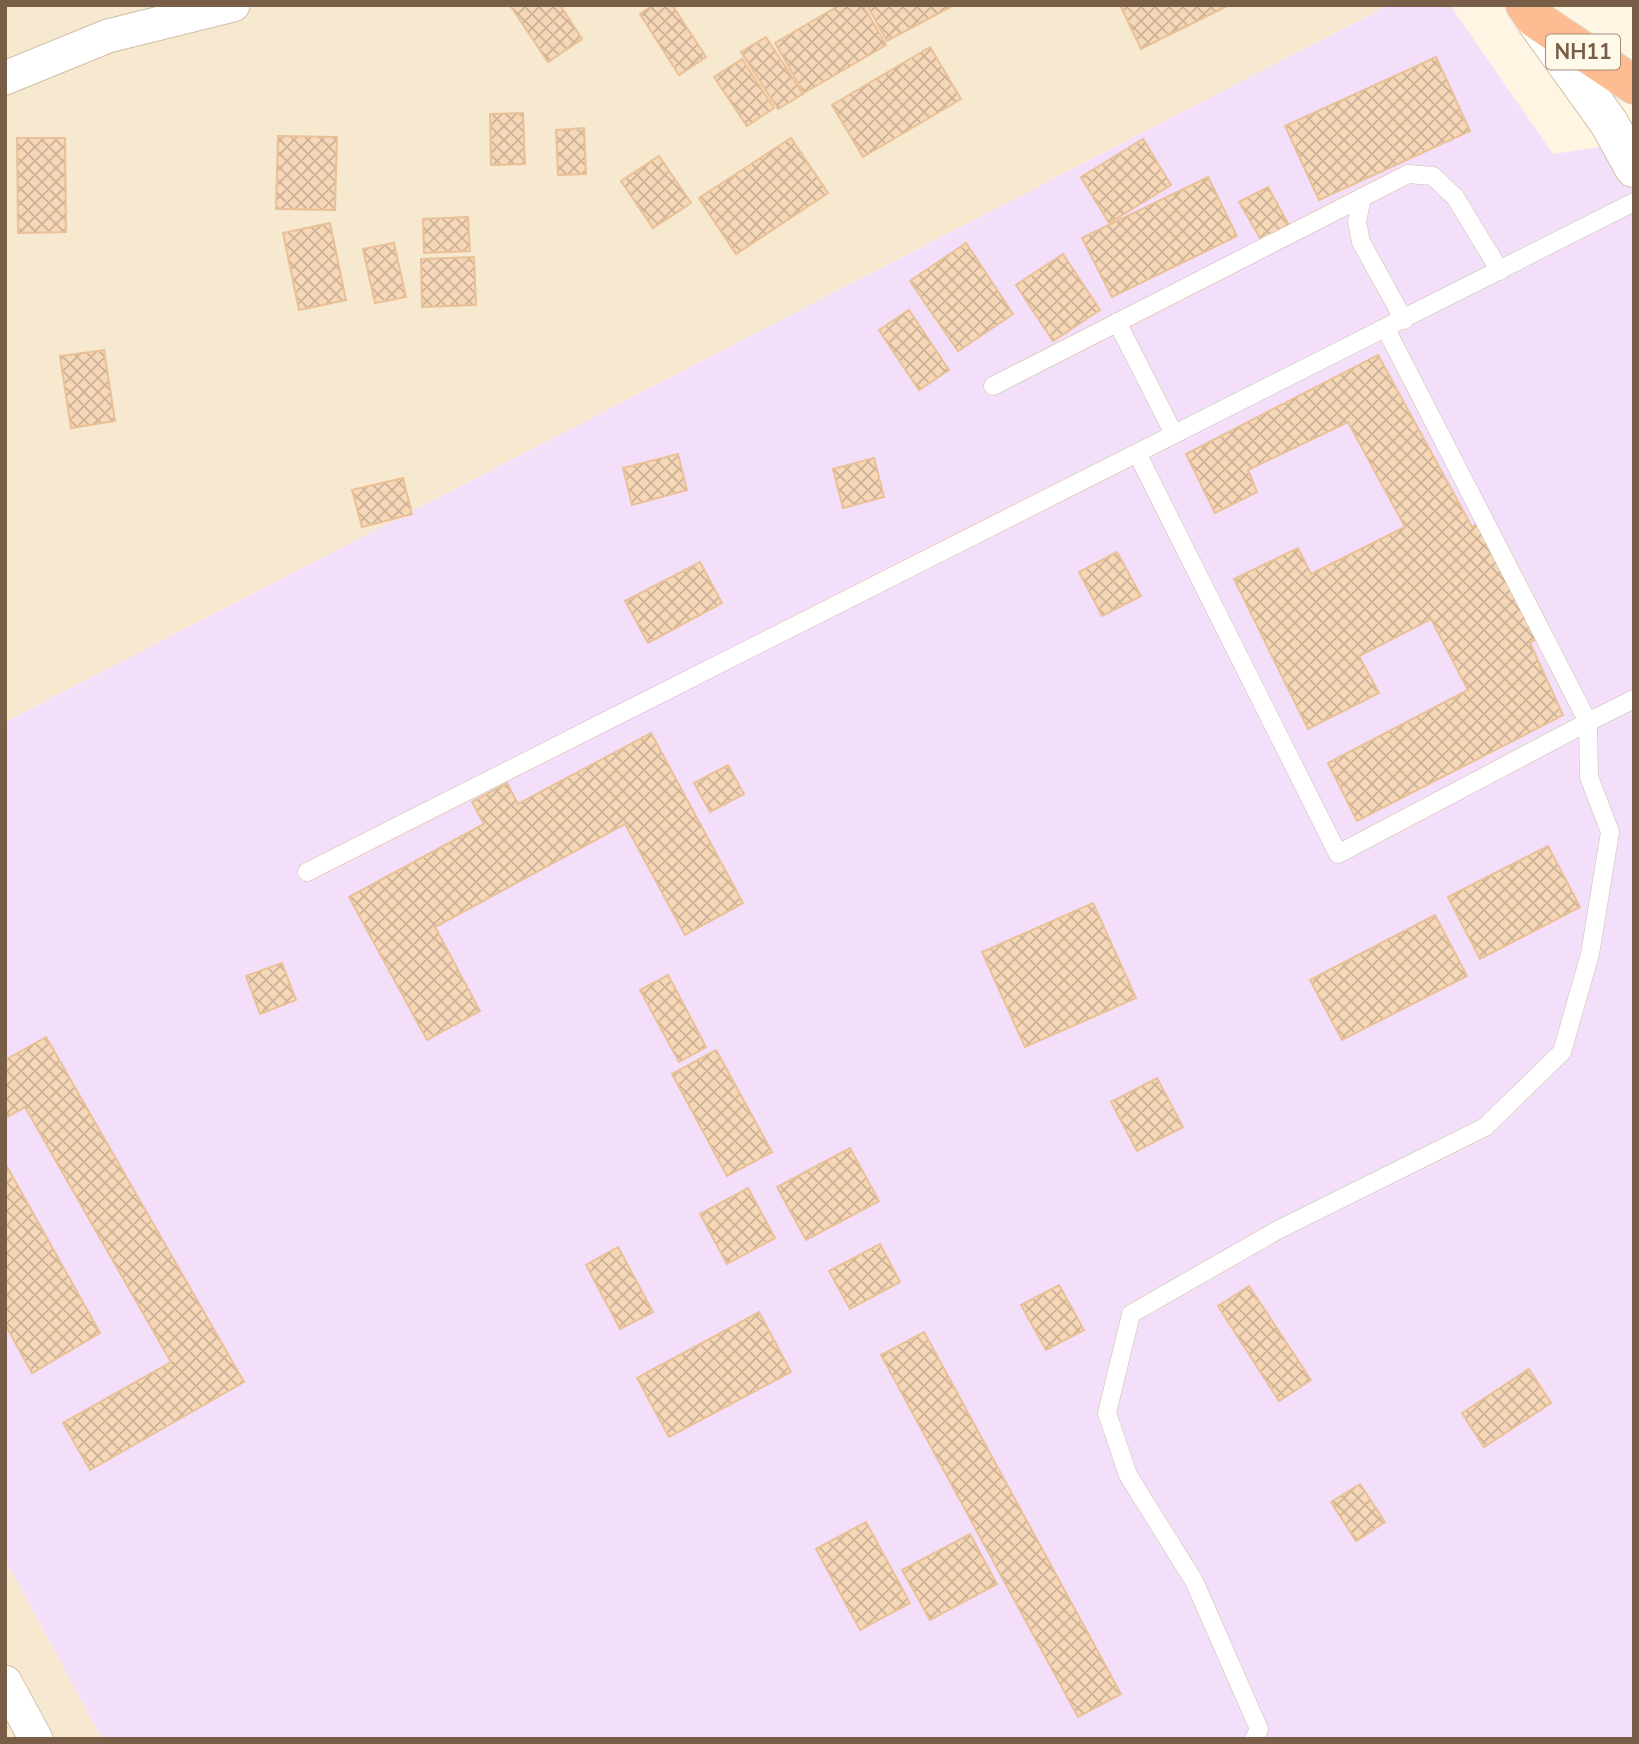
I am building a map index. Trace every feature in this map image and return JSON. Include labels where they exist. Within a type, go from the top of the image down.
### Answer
[{"type":"highway","name":"NH11","points":[[1529,12],[1634,85]]},
{"type":"street","points":[[5,78],[108,21],[233,5]]},
{"type":"street","points":[[1529,12],[1609,123],[1634,168]]},
{"type":"street","points":[[5,1682],[36,1739]]},
{"type":"lane","points":[[993,386],[1408,174],[1433,176],[1455,197],[1500,271]]},
{"type":"lane","points":[[1363,197],[1357,222],[1361,242],[1404,320]]},
{"type":"lane","points":[[307,872],[1634,202]]},
{"type":"lane","points":[[1118,322],[1174,434]]},
{"type":"lane","points":[[1254,1739],[1259,1730],[1194,1581],[1128,1475],[1107,1413],[1131,1314],[1276,1231],[1485,1127],[1562,1052],[1590,954],[1610,832],[1589,777],[1588,722],[1386,328]]},
{"type":"lane","points":[[1137,453],[1338,854],[1634,699]]},
{"type":"shaded area","points":[[5,5],[1389,5],[5,722]]},
{"type":"shaded area","points":[[1389,5],[1450,5],[1553,154],[1634,142],[1634,1739],[102,1739],[5,1559],[5,722]]},
{"type":"shaded area","points":[[5,1559],[102,1739],[5,1739]]},
{"type":"building","points":[[510,5],[560,5],[582,39],[548,62]]},
{"type":"building","points":[[653,5],[672,5],[706,57],[679,75],[640,14]]},
{"type":"building","points":[[840,5],[863,5],[886,45],[804,93],[775,43]]},
{"type":"building","points":[[867,5],[954,5],[887,41]]},
{"type":"building","points":[[1120,5],[1229,5],[1141,49]]},
{"type":"building","points":[[766,37],[803,94],[778,109],[741,52]]},
{"type":"building","points":[[930,47],[961,99],[863,157],[832,105]]},
{"type":"building","points":[[1436,57],[1470,131],[1319,200],[1285,126]]},
{"type":"building","points":[[742,59],[774,108],[747,126],[714,77]]},
{"type":"building","points":[[523,113],[525,164],[491,165],[490,114]]},
{"type":"building","points":[[584,128],[586,174],[558,175],[556,130]]},
{"type":"building","points":[[278,136],[337,137],[335,210],[276,209]]},
{"type":"building","points":[[17,138],[65,138],[66,232],[18,233]]},
{"type":"building","points":[[791,138],[828,193],[736,254],[699,198]]},
{"type":"building","points":[[1143,139],[1171,185],[1109,223],[1081,177]]},
{"type":"building","points":[[659,156],[691,203],[653,228],[621,181]]},
{"type":"building","points":[[1208,177],[1237,236],[1112,297],[1082,238]]},
{"type":"building","points":[[1268,187],[1291,229],[1264,245],[1239,202]]},
{"type":"building","points":[[468,217],[470,251],[424,253],[423,219]]},
{"type":"building","points":[[330,223],[346,300],[299,310],[283,233]]},
{"type":"building","points":[[394,243],[406,297],[375,303],[363,249]]},
{"type":"building","points":[[966,243],[1013,314],[958,351],[910,281]]},
{"type":"building","points":[[1063,254],[1100,310],[1053,341],[1016,285]]},
{"type":"building","points":[[474,257],[476,305],[422,307],[421,259]]},
{"type":"building","points":[[909,310],[949,370],[919,390],[879,330]]},
{"type":"building","points":[[104,350],[115,421],[71,428],[60,356]]},
{"type":"building","points":[[1378,355],[1472,527],[1487,519],[1547,632],[1530,643],[1563,715],[1357,821],[1328,763],[1468,690],[1431,619],[1359,656],[1379,693],[1308,729],[1234,579],[1298,548],[1311,574],[1405,527],[1348,422],[1248,470],[1257,492],[1215,513],[1186,454]]},
{"type":"building","points":[[678,454],[687,490],[632,505],[623,468]]},
{"type":"building","points":[[874,458],[884,497],[843,508],[833,469]]},
{"type":"building","points":[[403,478],[412,514],[362,527],[352,490]]},
{"type":"building","points":[[1117,552],[1141,596],[1102,616],[1079,572]]},
{"type":"building","points":[[700,562],[722,603],[648,643],[625,601]]},
{"type":"building","points":[[651,733],[743,903],[685,935],[625,824],[435,927],[480,1011],[427,1040],[349,897],[484,824],[472,802],[507,783],[518,804]]},
{"type":"building","points":[[728,765],[744,794],[710,812],[694,783]]},
{"type":"building","points":[[1548,846],[1580,907],[1480,959],[1448,897]]},
{"type":"building","points":[[1093,903],[1136,998],[1025,1047],[982,952]]},
{"type":"building","points":[[1435,915],[1467,976],[1342,1040],[1310,980]]},
{"type":"building","points":[[282,963],[296,1000],[260,1014],[246,976]]},
{"type":"building","points":[[668,975],[706,1047],[679,1062],[640,990]]},
{"type":"building","points":[[46,1037],[244,1382],[90,1470],[63,1423],[171,1362],[25,1107],[5,1118],[5,1060]]},
{"type":"building","points":[[716,1050],[772,1152],[727,1176],[672,1074]]},
{"type":"building","points":[[1157,1078],[1183,1127],[1137,1151],[1111,1102]]},
{"type":"building","points":[[850,1148],[879,1201],[806,1240],[777,1187]]},
{"type":"building","points":[[5,1163],[100,1333],[32,1373],[5,1324]]},
{"type":"building","points":[[748,1188],[775,1238],[727,1264],[700,1214]]},
{"type":"building","points":[[880,1244],[900,1282],[850,1309],[829,1271]]},
{"type":"building","points":[[618,1247],[653,1312],[620,1329],[586,1265]]},
{"type":"building","points":[[1059,1285],[1084,1330],[1046,1350],[1021,1305]]},
{"type":"building","points":[[1249,1286],[1311,1380],[1279,1401],[1218,1306]]},
{"type":"building","points":[[759,1312],[791,1372],[669,1437],[637,1378]]},
{"type":"building","points":[[924,1332],[1121,1694],[1078,1717],[881,1355]]},
{"type":"building","points":[[1529,1369],[1551,1403],[1484,1447],[1462,1413]]},
{"type":"building","points":[[1360,1484],[1385,1522],[1356,1541],[1331,1502]]},
{"type":"building","points":[[866,1522],[910,1603],[860,1630],[816,1549]]},
{"type":"building","points":[[970,1534],[997,1584],[930,1620],[902,1570]]}]
